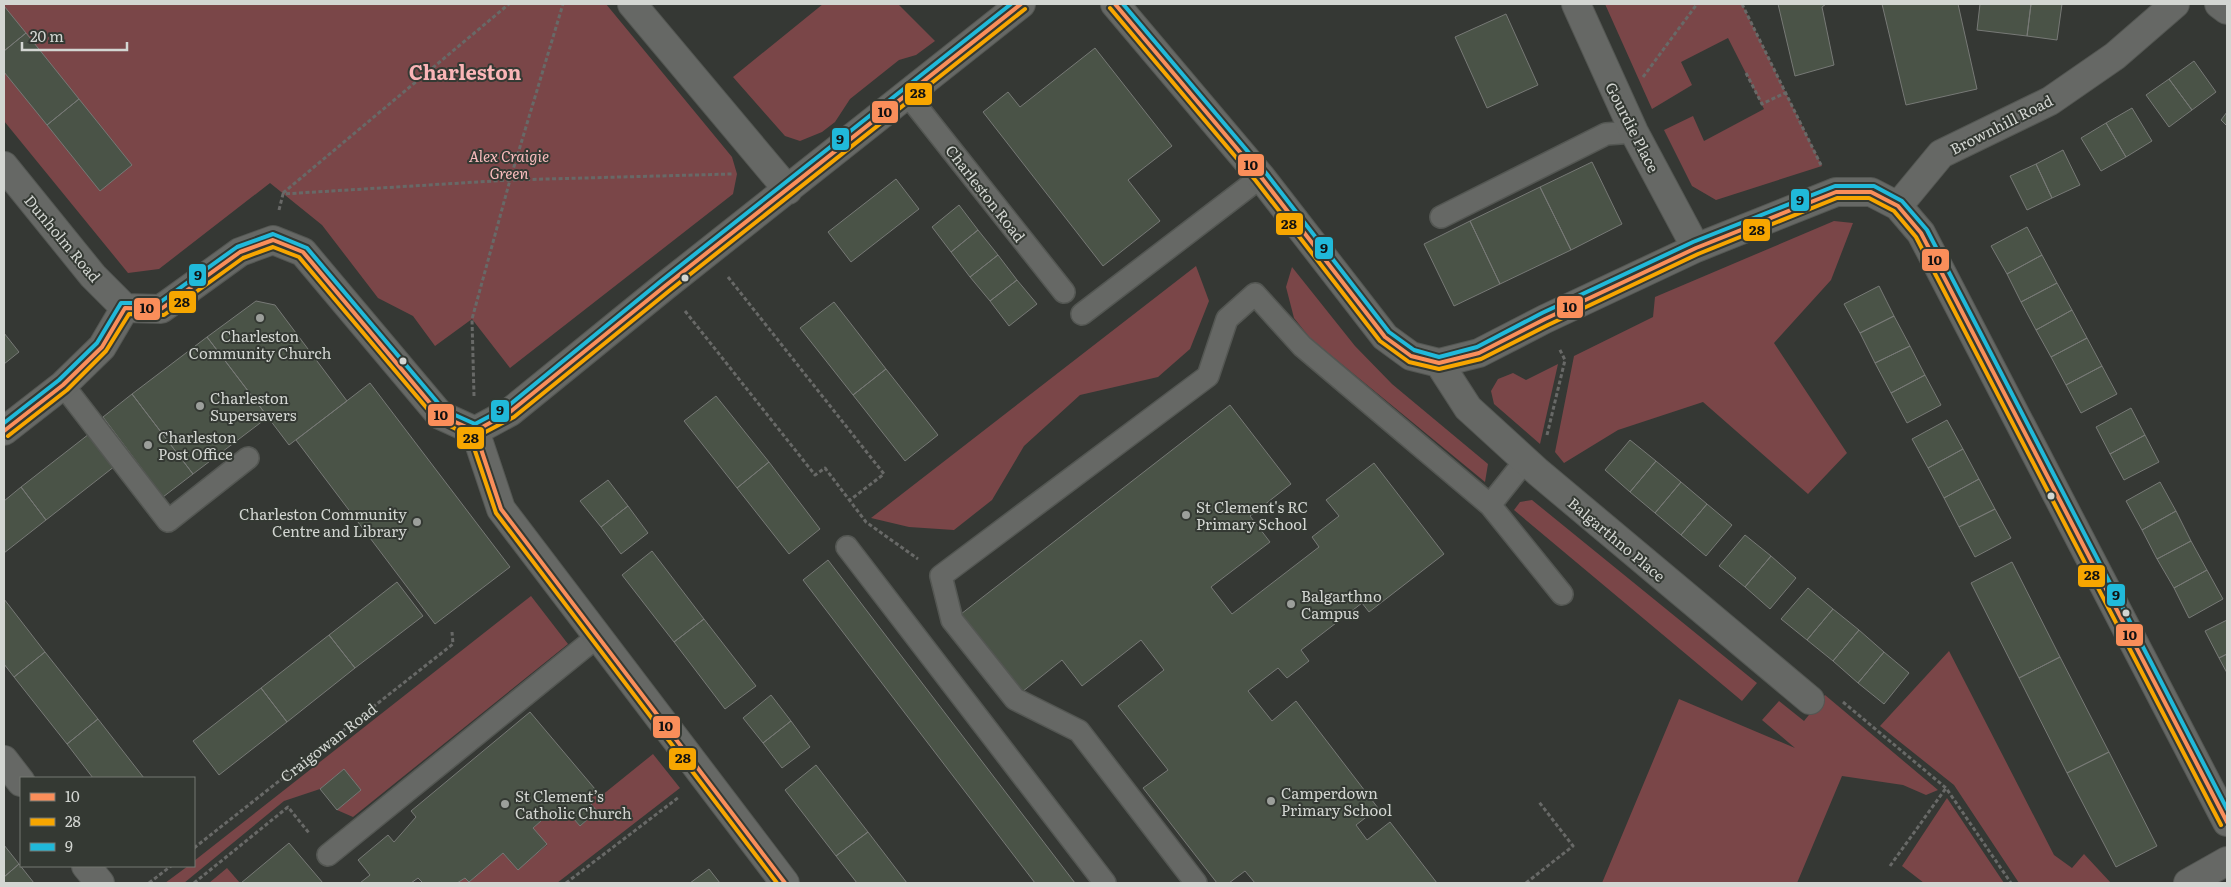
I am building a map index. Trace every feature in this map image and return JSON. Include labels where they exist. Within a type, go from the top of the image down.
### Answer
[{"type":"street","points":[[632,4],[788,190]]},
{"type":"street","points":[[475,431],[510,412],[665,286],[1021,4]]},
{"type":"street","points":[[1115,4],[1261,177],[1385,337],[1411,356],[1439,363],[1479,353],[1545,319],[1696,248],[1836,192],[1871,192],[1898,206],[1921,234],[2227,822]]},
{"type":"street","name":"Gourdie Place","points":[[1576,4],[1634,132],[1696,248]]},
{"type":"street","name":"Brownhill Road","points":[[1898,206],[1941,154],[2050,100],[2115,56],[2175,4]]},
{"type":"street","points":[[2219,4],[2227,10]]},
{"type":"street","name":"Dunholm Road","points":[[4,166],[93,276],[125,308]]},
{"type":"street","points":[[4,431],[63,385],[102,348],[125,308],[161,308],[240,252],[273,240],[303,252],[440,415],[475,431],[501,509],[785,883]]},
{"type":"street","name":"Balgarthno Place","points":[[1439,363],[1468,408],[1531,466],[1810,700]]},
{"type":"street","points":[[4,760],[20,781]]},
{"type":"street","points":[[2188,883],[2227,861]]},
{"type":"street","points":[[87,867],[100,883]]},
{"type":"lane","name":"Charleston Road","points":[[908,94],[1064,292]]},
{"type":"lane","points":[[1441,217],[1606,134],[1634,132]]},
{"type":"lane","points":[[1082,314],[1261,177]]},
{"type":"lane","points":[[1196,883],[1079,731],[1015,699],[952,620],[941,576],[1208,376],[1227,320],[1255,294],[1302,346],[1490,505],[1562,594]]},
{"type":"lane","points":[[63,385],[168,520],[248,458]]},
{"type":"lane","points":[[1490,505],[1531,466]]},
{"type":"lane","points":[[847,547],[1105,883]]},
{"type":"lane","points":[[328,855],[598,636]]},
{"type":"path","points":[[273,240],[283,194],[508,4]]},
{"type":"path","points":[[475,431],[472,319],[510,180],[562,4]]},
{"type":"path","points":[[1615,93],[1640,82],[1697,4]]},
{"type":"path","points":[[1742,4],[1836,192]]},
{"type":"path","points":[[1746,73],[1762,104],[1785,93]]},
{"type":"path","points":[[283,194],[510,180],[737,174]]},
{"type":"path","points":[[708,252],[884,474],[850,500]]},
{"type":"path","points":[[665,286],[814,475],[825,468],[866,522],[941,576]]},
{"type":"path","points":[[1531,466],[1565,360],[1545,319]]},
{"type":"path","name":"Craigowan Road","points":[[195,847],[452,644],[452,632]]},
{"type":"path","points":[[1810,700],[1822,685],[1946,788],[2011,883]]},
{"type":"path","points":[[566,883],[705,777]]},
{"type":"path","points":[[1890,866],[1946,788]]},
{"type":"path","points":[[1526,883],[1573,846],[1539,802]]},
{"type":"path","points":[[194,883],[288,807],[328,855]]},
{"type":"path","points":[[149,883],[170,867]]},
{"type":"green space","name":"Alex Craigie Green","points":[[4,4],[606,4],[732,157],[737,174],[733,194],[510,368],[472,319],[435,346],[413,316],[378,298],[322,225],[270,183],[159,269],[128,273],[4,121]]},
{"type":"green space","points":[[823,4],[898,4],[935,41],[916,55],[899,60],[850,99],[835,122],[822,132],[800,141],[785,136],[733,77]]},
{"type":"green space","points":[[1605,4],[1742,4],[1822,166],[1716,200],[1692,186],[1664,130],[1693,116],[1704,141],[1764,109],[1728,38],[1681,62],[1692,85],[1652,109]]},
{"type":"green space","points":[[1834,221],[1853,223],[1831,280],[1774,343],[1847,453],[1808,494],[1703,402],[1618,430],[1564,463],[1555,452],[1574,356],[1653,317],[1655,297]]},
{"type":"green space","points":[[1196,266],[1209,301],[1190,349],[1158,377],[1080,395],[1024,446],[992,500],[954,530],[909,527],[871,518]]},
{"type":"green space","points":[[1292,267],[1355,346],[1392,384],[1488,464],[1485,482],[1310,338],[1294,318],[1286,287]]},
{"type":"green space","points":[[1558,364],[1540,444],[1494,404],[1491,391],[1498,379],[1513,373],[1526,380]]},
{"type":"green space","points":[[1532,500],[1757,683],[1742,701],[1514,510],[1520,502]]},
{"type":"green space","points":[[531,596],[568,644],[353,817],[337,810],[361,790],[344,769],[320,789],[284,801],[184,883],[165,883],[187,867],[195,867],[195,860]]},
{"type":"green space","points":[[1949,651],[2054,855],[2072,868],[2084,854],[2111,883],[2019,883],[1954,785],[1880,726]]},
{"type":"green space","points":[[1825,695],[1938,790],[1926,795],[1903,785],[1842,776],[1797,883],[1602,883],[1679,699],[1795,748],[1762,720],[1779,701],[1804,721]]},
{"type":"green space","points":[[653,754],[680,788],[557,883],[457,883],[465,878],[469,882],[503,853],[518,869],[547,845],[533,828],[550,813],[557,820],[567,811],[580,826],[597,812],[585,797],[595,789],[601,796]]},
{"type":"green space","points":[[1947,798],[2004,883],[1924,883],[1902,866]]},
{"type":"green space","points":[[227,868],[240,883],[209,883]]},
{"type":"building","points":[[1778,4],[1826,4],[1822,7],[1834,65],[1795,76]]},
{"type":"building","points":[[1882,4],[1958,4],[1977,89],[1906,105]]},
{"type":"building","points":[[1980,4],[2031,4],[2027,36],[1977,30]]},
{"type":"building","points":[[2031,4],[2062,4],[2057,40],[2027,36]]},
{"type":"building","points":[[4,6],[26,33],[4,51]]},
{"type":"building","points":[[1506,14],[1538,85],[1487,108],[1455,37]]},
{"type":"building","points":[[26,33],[79,99],[47,125],[4,72],[4,51]]},
{"type":"building","points":[[1095,48],[1172,146],[1128,180],[1160,221],[1103,266],[983,112],[1008,92],[1020,107]]},
{"type":"building","points":[[2194,61],[2216,92],[2192,110],[2169,79]]},
{"type":"building","points":[[2169,79],[2192,110],[2169,127],[2146,95]]},
{"type":"building","points":[[79,99],[132,165],[100,191],[47,125]]},
{"type":"building","points":[[2132,108],[2152,141],[2126,157],[2106,123]]},
{"type":"building","points":[[2227,112],[2227,126],[2221,120]]},
{"type":"building","points":[[2106,123],[2126,157],[2101,171],[2081,138]]},
{"type":"building","points":[[2063,150],[2080,185],[2052,198],[2036,164]]},
{"type":"building","points":[[1592,162],[1622,224],[1571,250],[1540,187]]},
{"type":"building","points":[[2036,164],[2052,198],[2027,210],[2010,176]]},
{"type":"building","points":[[896,179],[919,209],[851,262],[828,232]]},
{"type":"building","points":[[1540,187],[1571,250],[1500,284],[1470,221]]},
{"type":"building","points":[[959,205],[978,230],[951,252],[932,227]]},
{"type":"building","points":[[1470,221],[1500,284],[1454,306],[1424,244]]},
{"type":"building","points":[[2027,227],[2042,255],[2007,274],[1991,246]]},
{"type":"building","points":[[978,230],[998,255],[970,277],[951,252]]},
{"type":"building","points":[[998,255],[1017,280],[990,301],[970,277]]},
{"type":"building","points":[[2042,255],[2057,283],[2021,302],[2007,274]]},
{"type":"building","points":[[1017,280],[1037,304],[1009,326],[990,301]]},
{"type":"building","points":[[2057,283],[2072,310],[2036,330],[2021,302]]},
{"type":"building","points":[[1879,286],[1894,316],[1860,333],[1844,304]]},
{"type":"building","points":[[256,301],[275,305],[347,401],[289,445],[207,337]]},
{"type":"building","points":[[834,302],[886,369],[853,395],[800,328]]},
{"type":"building","points":[[2072,310],[2087,338],[2051,357],[2036,330]]},
{"type":"building","points":[[1894,316],[1910,346],[1875,363],[1860,333]]},
{"type":"building","points":[[4,333],[19,352],[4,364]]},
{"type":"building","name":"Charleston Supersavers","points":[[207,337],[268,417],[193,474],[132,394]]},
{"type":"building","points":[[2087,338],[2102,366],[2066,385],[2051,357]]},
{"type":"building","points":[[1910,346],[1925,375],[1891,393],[1875,363]]},
{"type":"building","points":[[2102,366],[2117,394],[2081,413],[2066,385]]},
{"type":"building","points":[[886,369],[938,435],[905,461],[853,395]]},
{"type":"building","points":[[1925,375],[1941,405],[1907,423],[1891,393]]},
{"type":"building","name":"Charleston Community Centre and Library","points":[[370,383],[510,567],[435,624],[296,440]]},
{"type":"building","name":"Charleston Post Office","points":[[132,394],[193,474],[163,497],[103,417]]},
{"type":"building","points":[[716,396],[769,462],[737,488],[684,421]]},
{"type":"building","points":[[1230,405],[1291,484],[1250,516],[1270,542],[1211,587],[1232,614],[1319,547],[1312,537],[1339,516],[1326,500],[1374,463],[1444,554],[1369,612],[1362,603],[1301,650],[1309,661],[1287,678],[1278,668],[1248,691],[1272,721],[1296,701],[1378,808],[1356,825],[1367,840],[1390,822],[1437,883],[1255,883],[1245,871],[1229,883],[1217,883],[1143,788],[1168,770],[1118,706],[1164,670],[1141,640],[1082,686],[1062,660],[1022,692],[961,614]]},
{"type":"building","points":[[2131,408],[2145,435],[2110,454],[2096,427]]},
{"type":"building","points":[[1947,420],[1963,449],[1928,468],[1912,439]]},
{"type":"building","points":[[89,434],[115,466],[46,520],[21,487]]},
{"type":"building","points":[[2145,435],[2159,462],[2124,480],[2110,454]]},
{"type":"building","points":[[1630,440],[1656,461],[1630,492],[1605,470]]},
{"type":"building","points":[[1963,449],[1979,479],[1944,498],[1928,468]]},
{"type":"building","points":[[1656,461],[1681,482],[1655,513],[1630,492]]},
{"type":"building","points":[[769,462],[820,529],[789,554],[737,488]]},
{"type":"building","points":[[1979,479],[1995,509],[1959,527],[1944,498]]},
{"type":"building","points":[[608,480],[628,506],[601,527],[580,501]]},
{"type":"building","points":[[1681,482],[1707,504],[1681,535],[1655,513]]},
{"type":"building","points":[[2160,482],[2176,511],[2142,530],[2126,501]]},
{"type":"building","points":[[21,487],[46,520],[4,553],[4,501]]},
{"type":"building","points":[[1707,504],[1732,525],[1706,556],[1681,535]]},
{"type":"building","points":[[628,506],[648,533],[621,554],[601,527]]},
{"type":"building","points":[[1995,509],[2011,538],[1975,557],[1959,527]]},
{"type":"building","points":[[2176,511],[2191,541],[2157,559],[2142,530]]},
{"type":"building","points":[[1745,535],[1771,556],[1745,587],[1719,566]]},
{"type":"building","points":[[2191,541],[2207,570],[2174,588],[2157,559]]},
{"type":"building","points":[[652,551],[704,619],[674,642],[622,575]]},
{"type":"building","points":[[1771,556],[1796,578],[1770,609],[1745,587]]},
{"type":"building","points":[[828,560],[1075,883],[1035,883],[803,580]]},
{"type":"building","points":[[2012,562],[2060,657],[2019,678],[1971,583]]},
{"type":"building","points":[[2207,570],[2223,599],[2189,618],[2174,588]]},
{"type":"building","points":[[397,582],[423,616],[355,668],[329,635]]},
{"type":"building","points":[[1808,588],[1833,609],[1807,640],[1781,619]]},
{"type":"building","points":[[4,599],[45,652],[14,677],[4,664]]},
{"type":"building","points":[[1833,609],[1859,630],[1833,661],[1807,640]]},
{"type":"building","points":[[704,619],[756,686],[725,709],[674,642]]},
{"type":"building","points":[[2227,620],[2227,654],[2219,658],[2205,631]]},
{"type":"building","points":[[1859,630],[1884,652],[1858,683],[1833,661]]},
{"type":"building","points":[[329,635],[355,668],[287,722],[261,688]]},
{"type":"building","points":[[45,652],[98,719],[67,744],[14,677]]},
{"type":"building","points":[[1884,652],[1909,673],[1884,704],[1858,683]]},
{"type":"building","points":[[2227,654],[2227,673],[2219,658]]},
{"type":"building","points":[[2060,657],[2109,752],[2067,773],[2019,678]]},
{"type":"building","points":[[261,688],[287,722],[219,775],[193,741]]},
{"type":"building","points":[[771,695],[791,721],[763,743],[743,718]]},
{"type":"building","name":"St Clement’s Catholic Church","points":[[530,712],[595,789],[585,797],[597,811],[580,826],[567,811],[557,820],[550,813],[533,828],[547,844],[518,870],[503,853],[469,882],[465,878],[457,883],[423,883],[418,878],[411,883],[360,883],[370,875],[358,860],[388,835],[394,842],[416,817],[411,811]]},
{"type":"building","points":[[98,719],[143,777],[92,777],[67,744]]},
{"type":"building","points":[[791,721],[810,747],[782,768],[763,743]]},
{"type":"building","points":[[2109,752],[2157,846],[2116,867],[2067,773]]},
{"type":"building","points":[[816,765],[868,832],[836,856],[785,790]]},
{"type":"building","points":[[344,769],[361,790],[337,810],[320,789]]},
{"type":"building","points":[[868,832],[907,883],[857,883],[836,856]]},
{"type":"building","points":[[289,843],[323,883],[241,883]]},
{"type":"building","points":[[4,845],[19,864],[4,877]]},
{"type":"building","points":[[19,864],[34,883],[4,883],[4,877]]},
{"type":"building","points":[[709,869],[720,883],[690,883]]},
{"type":"transit line","name":"9","points":[[4,423],[59,380],[97,343],[121,303],[159,303],[237,247],[273,234],[307,248],[444,410],[475,424],[507,407],[661,281],[1011,4]]},
{"type":"transit line","name":"10","points":[[475,431],[510,412],[665,286],[1021,4]]},
{"type":"transit line","name":"10","points":[[1115,4],[1261,177],[1385,337],[1411,356],[1439,363],[1479,353],[1545,319],[1696,248],[1836,192],[1871,192],[1898,206],[1921,233],[2227,822]]},
{"type":"transit line","name":"9","points":[[1123,4],[1266,173],[1389,332],[1414,350],[1439,357],[1477,347],[1542,313],[1693,242],[1835,186],[1874,186],[1902,201],[1927,230],[2227,809]]},
{"type":"transit line","name":"28","points":[[1110,8],[1256,181],[1380,341],[1409,362],[1439,369],[1481,359],[1698,254],[1837,198],[1869,198],[1894,211],[1916,237],[2221,825]]},
{"type":"transit line","name":"28","points":[[478,436],[514,417],[669,291],[1025,9]]},
{"type":"transit line","name":"10","points":[[4,431],[63,385],[102,347],[125,308],[161,309],[240,252],[273,240],[303,252],[440,415],[475,431],[501,509],[785,883]]},
{"type":"transit line","name":"28","points":[[8,436],[67,390],[106,351],[129,314],[164,315],[243,258],[273,247],[299,257],[436,419],[470,436],[496,513],[777,883]]},
{"type":"place","name":"Charleston Community Church","points":[[260,318]]},
{"type":"place","name":"Charleston Supersavers","points":[[200,406]]},
{"type":"place","name":"Charleston Post Office","points":[[148,445]]},
{"type":"place","name":"St Clement's RC Primary School","points":[[1186,515]]},
{"type":"place","name":"Charleston Community Centre and Library","points":[[417,522]]},
{"type":"place","name":"Balgarthno Campus","points":[[1291,604]]},
{"type":"place","name":"Camperdown Primary School","points":[[1271,801]]},
{"type":"place","name":"St Clement’s Catholic Church","points":[[505,804]]},
{"type":"district","name":"Charleston","points":[[465,71]]}]
